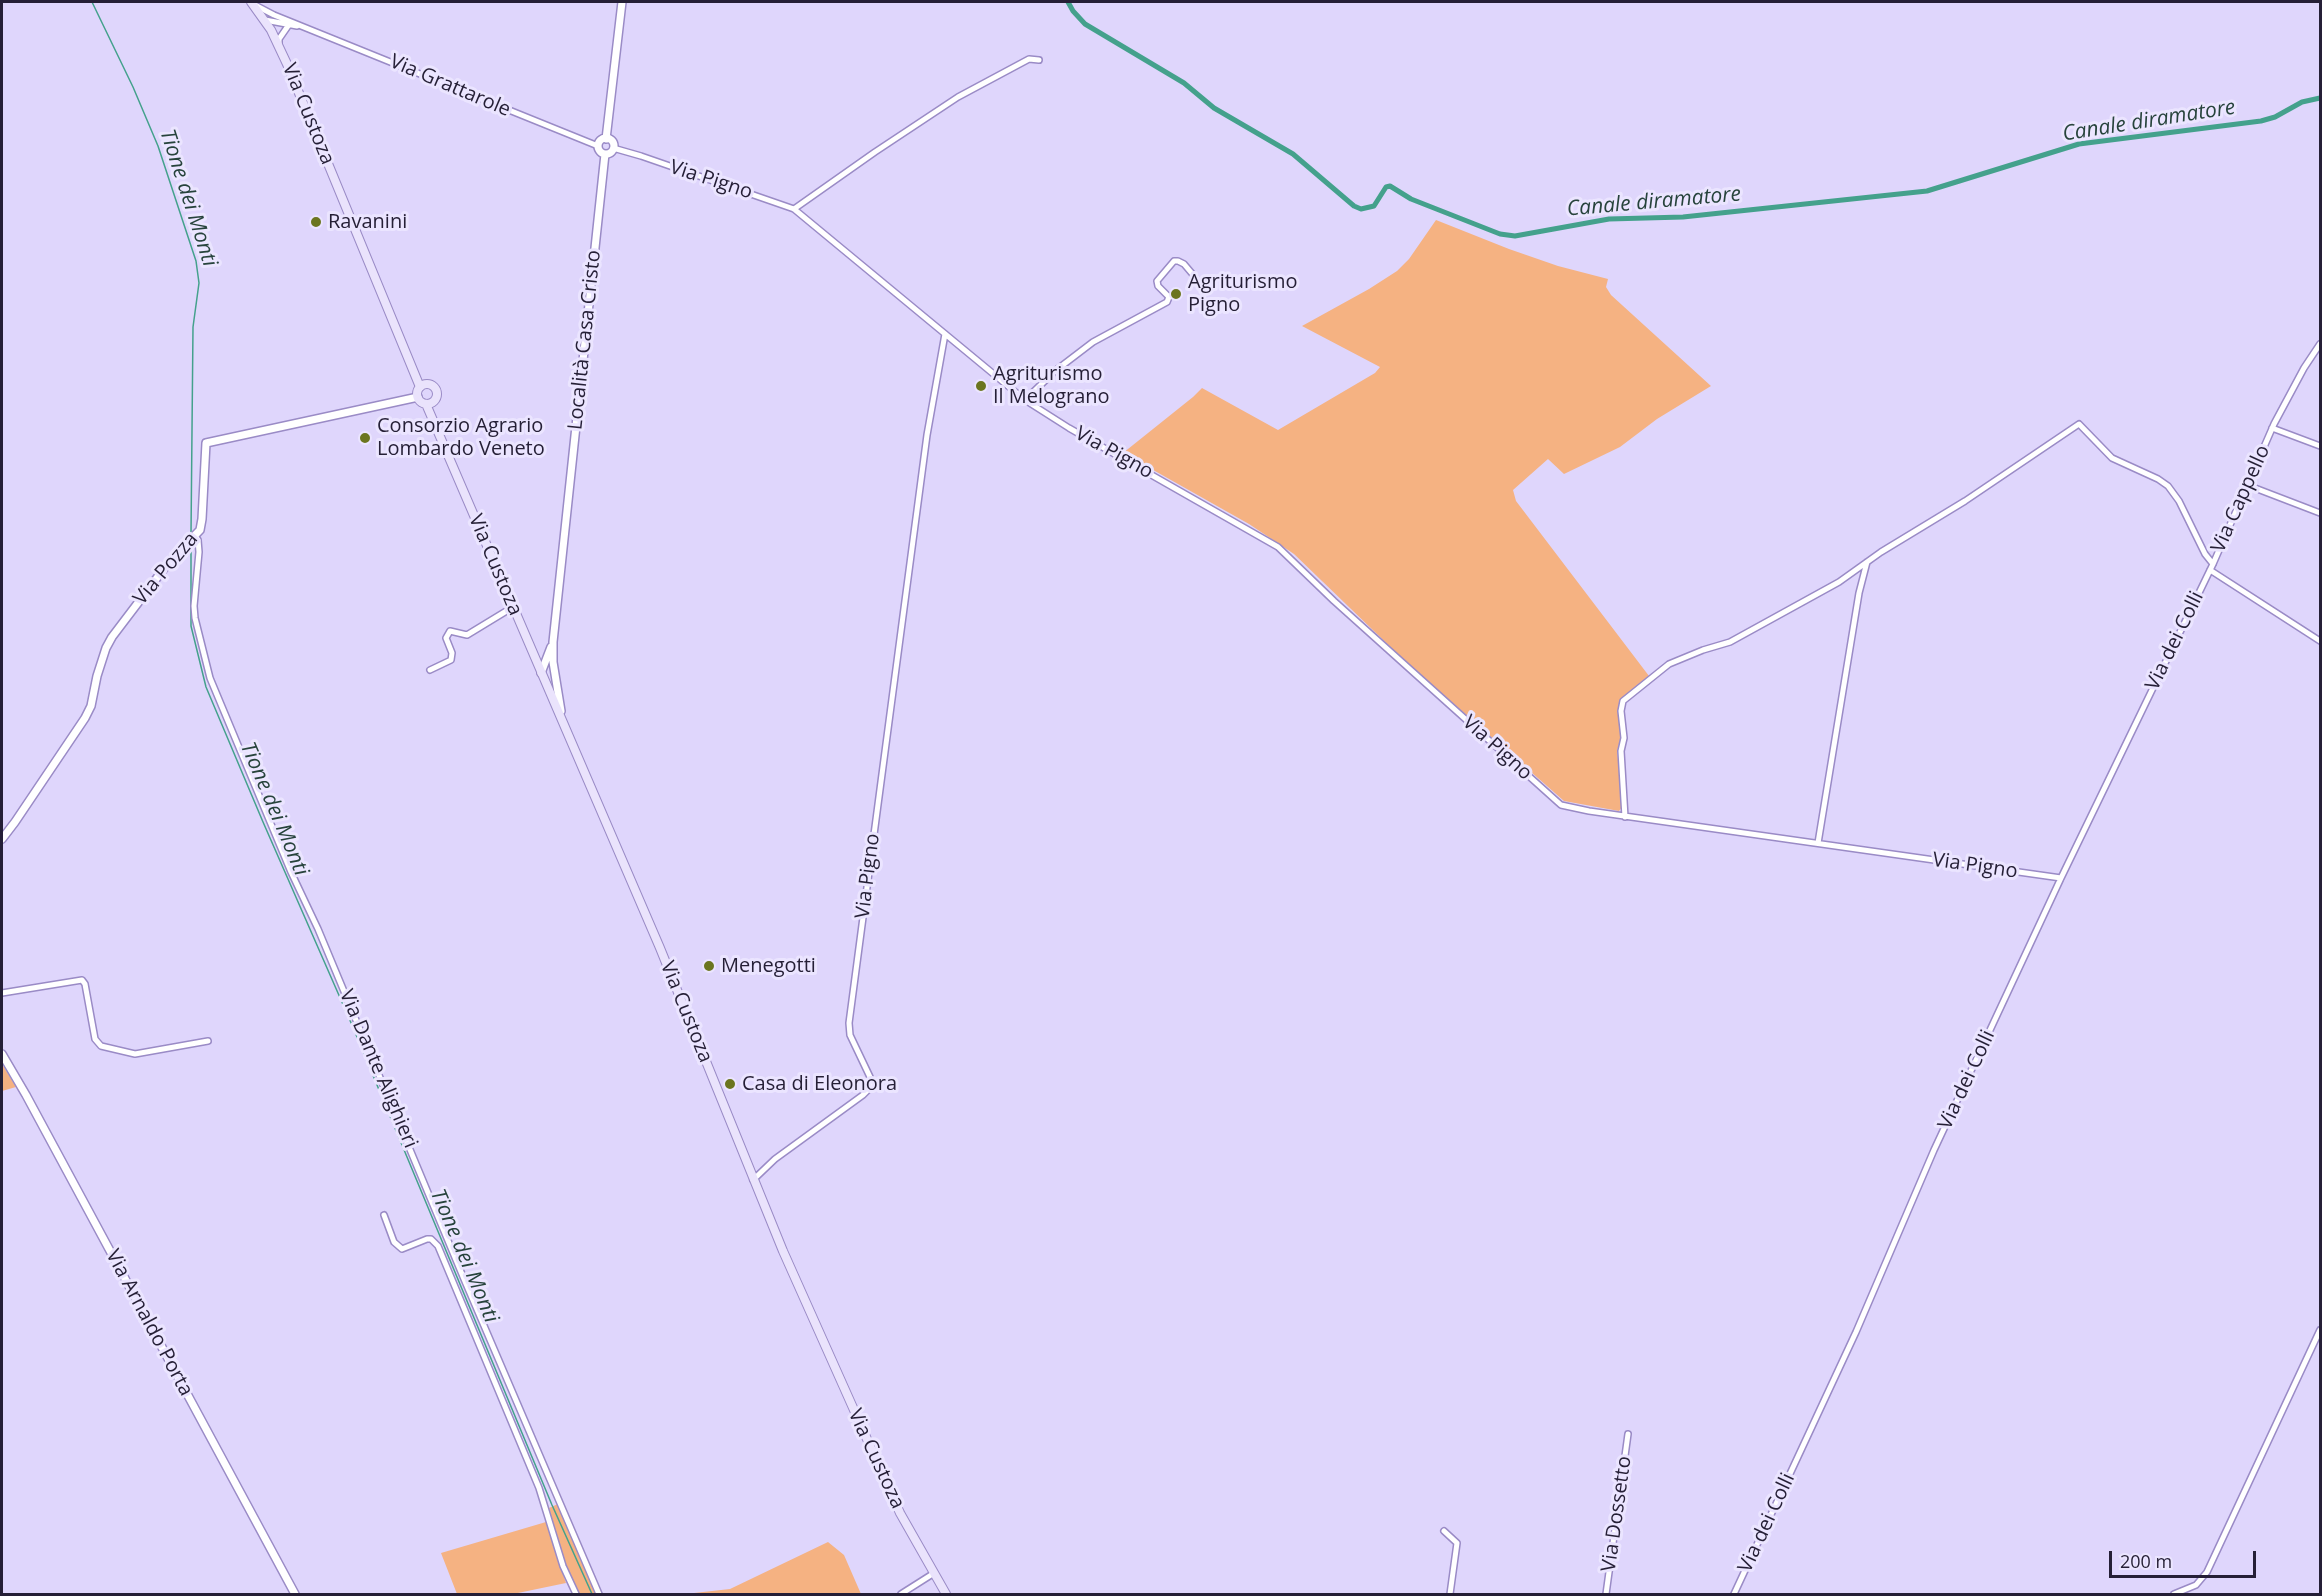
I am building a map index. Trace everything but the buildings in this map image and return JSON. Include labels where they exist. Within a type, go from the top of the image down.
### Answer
[{"type":"main road","name":"Via Custoza","points":[[252,2],[279,46],[420,387]]},
{"type":"main road","name":"Via Custoza","points":[[411,363],[436,391],[436,424]]},
{"type":"main road","points":[[418,397],[420,387],[426,384],[432,385]]},
{"type":"main road","name":"Via Custoza","points":[[418,397],[426,404],[436,424],[660,948],[753,1180],[881,1472],[909,1530],[946,1594]]},
{"type":"main road","points":[[426,404],[436,399]]},
{"type":"street","name":"Via Grattarole","points":[[252,2],[274,15],[598,146]]},
{"type":"street","points":[[606,139],[622,2]]},
{"type":"street","points":[[265,20],[274,15]]},
{"type":"street","name":"Via Grattarole","points":[[265,20],[288,26],[302,26]]},
{"type":"street","points":[[279,46],[279,39],[288,26]]},
{"type":"street","points":[[794,209],[958,97],[1029,59],[1039,60]]},
{"type":"street","points":[[606,139],[612,142],[613,148],[610,153],[604,154],[598,146],[602,140],[606,139]]},
{"type":"street","name":"Via Pigno","points":[[613,148],[794,209],[1025,400],[1069,428],[1278,547],[1334,602],[1562,805],[1625,817],[2061,878]]},
{"type":"street","name":"Località Casa Cristo","points":[[553,642],[604,154]]},
{"type":"street","points":[[1025,400],[1055,371],[1094,342],[1167,302],[1169,297],[1158,286],[1157,281],[1174,261],[1184,264],[1195,277]]},
{"type":"street","name":"Via Pigno","points":[[753,1180],[775,1159],[871,1087],[870,1077],[850,1035],[849,1023],[927,435],[945,334]]},
{"type":"street","name":"Via Cappello","points":[[2210,570],[2272,428],[2304,368],[2320,344]]},
{"type":"street","name":"Via Pozza","points":[[2,839],[85,718],[91,706],[106,648],[112,637],[182,548],[200,530],[207,442],[324,419],[418,397]]},
{"type":"street","points":[[1625,817],[1621,751],[1624,732],[1621,711],[1623,701],[1670,664],[1702,650],[1730,642],[1839,582],[2079,424],[2112,458],[2168,486],[2179,501],[2205,554],[2213,564]]},
{"type":"street","name":"Via Cappello","points":[[2272,428],[2320,446]]},
{"type":"street","points":[[2247,485],[2320,513]]},
{"type":"street","name":"Via Dante Alighieri","points":[[194,537],[198,540],[199,552],[195,618],[210,678],[291,872],[351,1005],[464,1279],[599,1594]]},
{"type":"street","points":[[1818,843],[1859,593],[1867,562]]},
{"type":"street","points":[[2210,570],[2320,641]]},
{"type":"street","name":"Via dei Colli","points":[[1734,1594],[1856,1332],[1939,1139],[2061,878],[2210,570]]},
{"type":"street","points":[[430,670],[451,660],[452,653],[447,638],[450,631],[467,635],[513,607]]},
{"type":"street","points":[[541,673],[553,642]]},
{"type":"street","points":[[553,642],[558,698],[566,728]]},
{"type":"street","points":[[534,655],[550,650]]},
{"type":"street","points":[[541,673],[550,669],[553,662]]},
{"type":"street","points":[[2,993],[82,980],[85,984],[95,1039],[101,1046],[135,1054],[208,1041]]},
{"type":"street","name":"Via Arnaldo Porta","points":[[2,1054],[295,1594]]},
{"type":"street","points":[[384,1215],[394,1242],[402,1249],[427,1239],[431,1239],[438,1246],[539,1488],[563,1566],[576,1594]]},
{"type":"street","points":[[2174,1594],[2196,1585],[2207,1572],[2320,1330]]},
{"type":"street","name":"Via Dossetto","points":[[1606,1594],[1628,1434]]},
{"type":"street","points":[[1444,1531],[1456,1539],[1457,1543],[1449,1594]]},
{"type":"street","points":[[901,1594],[931,1575]]},
{"type":"shaded area","points":[[1436,220],[1558,266],[1608,279],[1606,287],[1611,295],[1711,386],[1657,419],[1620,447],[1564,474],[1548,459],[1513,490],[1516,501],[1649,676],[1620,700],[1622,733],[1617,751],[1623,806],[1619,811],[1564,801],[1406,662],[1294,554],[1249,524],[1123,453],[1202,388],[1278,430],[1375,373],[1380,367],[1302,326],[1397,271],[1409,259]]},
{"type":"shaded area","points":[[2,1064],[16,1087],[2,1091]]},
{"type":"shaded area","points":[[558,1504],[597,1594],[579,1594],[564,1561],[549,1508]]},
{"type":"shaded area","points":[[546,1522],[566,1583],[513,1594],[457,1594],[441,1553]]},
{"type":"shaded area","points":[[828,1542],[844,1555],[861,1594],[685,1594],[730,1589]]},
{"type":"waterway","name":"Tione dei Monti","points":[[92,2],[133,87],[158,146],[196,261],[199,283],[193,327],[191,534]]},
{"type":"waterway","name":"Canale diramatore","points":[[1068,2],[1085,24],[1184,83],[1214,108],[1293,154],[1354,206],[1361,209],[1374,206],[1386,187],[1390,186],[1411,199],[1500,234],[1515,236],[1609,219],[1683,217],[1927,191],[2079,144],[2261,121],[2275,117],[2302,102],[2320,98]]},
{"type":"waterway","name":"Tione dei Monti","points":[[191,545],[191,626],[206,687],[352,1025],[552,1505],[592,1594]]},
{"type":"place","name":"Ravanini","points":[[316,222]]},
{"type":"place","name":"Agriturismo Pigno","points":[[1176,294]]},
{"type":"place","name":"Agriturismo Il Melograno","points":[[981,386]]},
{"type":"place","name":"Consorzio Agrario Lombardo Veneto","points":[[365,438]]},
{"type":"place","name":"Menegotti","points":[[709,966]]},
{"type":"place","name":"Casa di Eleonora","points":[[730,1084]]}]
